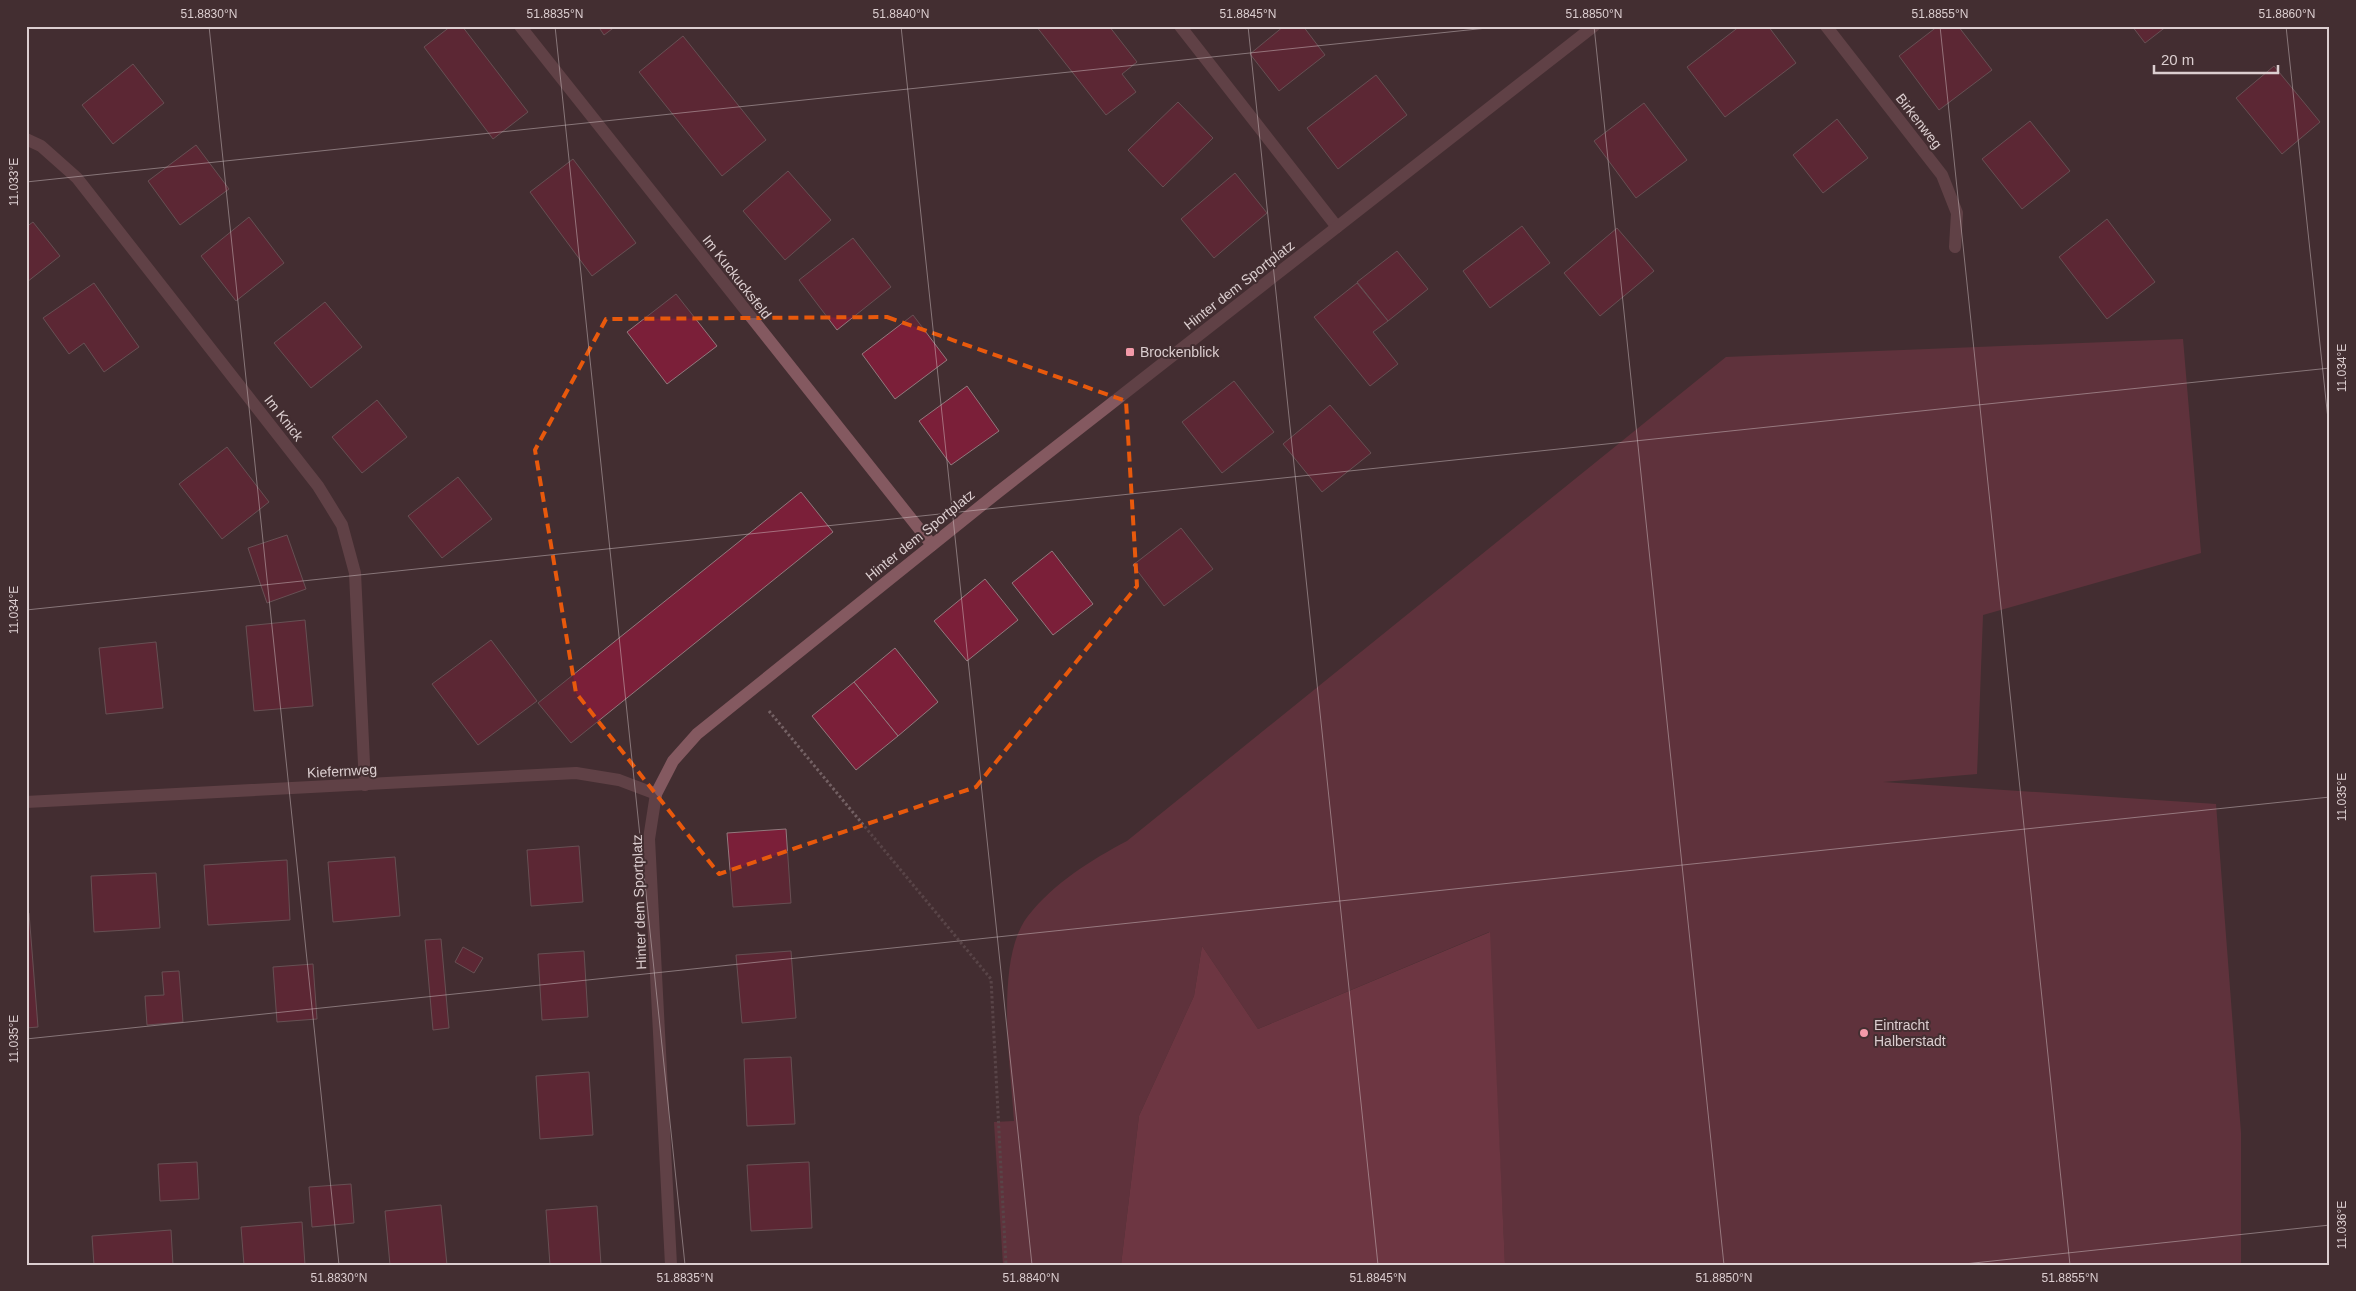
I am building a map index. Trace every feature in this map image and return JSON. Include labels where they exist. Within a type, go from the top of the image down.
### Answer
[{"type":"street","name":"Im Kuckucksfeld","points":[[520,26],[932,545]]},
{"type":"street","points":[[1180,26],[1337,227]]},
{"type":"street","name":"Hinter dem Sportplatz","points":[[671,1265],[650,839],[656,794],[673,761],[697,734],[750,689],[1594,26]]},
{"type":"street","name":"Birkenweg","points":[[1826,26],[1942,175],[1957,213],[1955,247]]},
{"type":"street","name":"Im Knick","points":[[26,139],[41,146],[77,178],[318,486],[342,525],[355,573],[365,785]]},
{"type":"street","name":"Kiefernweg","points":[[26,802],[576,773],[619,780],[656,794]]},
{"type":"path","points":[[750,689],[991,979],[1006,1265]]},
{"type":"highlighted area","points":[[887,317],[1126,401],[1137,586],[976,787],[719,874],[576,693],[535,450],[606,319]]},
{"type":"shaded area","points":[[2183,339],[2201,553],[1983,615],[1977,774],[1883,782],[2216,804],[2241,1133],[2241,1265],[1505,1265],[1489,932],[1258,1029],[1202,946],[1194,996],[1139,1116],[1121,1265],[1003,1265],[994,1122],[1014,1121],[1008,1044],[1008,986],[1011,959],[1018,935],[1028,916],[1061,883],[1087,864],[1127,841],[1726,357]]},
{"type":"shaded area","points":[[1490,932],[1505,1265],[1121,1265],[1139,1116],[1194,996],[1202,946],[1258,1029]]},
{"type":"building","points":[[451,26],[462,26],[528,112],[493,139],[424,47]]},
{"type":"building","points":[[598,26],[616,26],[604,35]]},
{"type":"building","points":[[1036,26],[1109,26],[1137,62],[1122,74],[1136,92],[1106,115]]},
{"type":"building","points":[[1284,26],[1303,26],[1325,55],[1279,91],[1250,54]]},
{"type":"building","points":[[1740,26],[1768,26],[1796,63],[1725,117],[1687,67]]},
{"type":"building","points":[[1938,26],[1958,26],[1992,70],[1939,110],[1899,56]]},
{"type":"building","points":[[2132,26],[2167,26],[2145,43]]},
{"type":"building","points":[[683,36],[766,140],[722,176],[639,72]]},
{"type":"building","points":[[133,64],[164,103],[113,144],[82,105]]},
{"type":"building","points":[[2274,66],[2320,122],[2282,154],[2236,98]]},
{"type":"building","points":[[1376,75],[1407,115],[1338,169],[1307,128]]},
{"type":"building","points":[[1178,102],[1213,138],[1163,187],[1128,150]]},
{"type":"building","points":[[1644,103],[1687,160],[1636,198],[1594,141]]},
{"type":"building","points":[[1837,119],[1868,158],[1823,193],[1793,155]]},
{"type":"building","points":[[2030,121],[2070,171],[2022,209],[1982,159]]},
{"type":"building","points":[[196,145],[229,189],[180,225],[148,181]]},
{"type":"building","points":[[573,159],[636,243],[592,276],[530,192]]},
{"type":"building","points":[[788,171],[831,220],[785,260],[743,211]]},
{"type":"building","points":[[1235,173],[1267,213],[1214,258],[1181,219]]},
{"type":"building","points":[[249,217],[284,263],[236,301],[201,256]]},
{"type":"building","points":[[2107,219],[2155,282],[2107,319],[2059,257]]},
{"type":"building","points":[[33,222],[60,256],[27,282],[26,227]]},
{"type":"building","points":[[1522,226],[1550,263],[1490,308],[1463,271]]},
{"type":"building","points":[[1617,228],[1654,271],[1600,316],[1564,273]]},
{"type":"building","points":[[853,238],[891,287],[837,330],[799,280]]},
{"type":"building","points":[[1397,251],[1428,289],[1388,321],[1357,282]]},
{"type":"building","points":[[94,283],[139,347],[104,372],[84,343],[69,354],[43,318]]},
{"type":"building","points":[[1357,283],[1388,321],[1373,332],[1398,364],[1370,386],[1314,317]]},
{"type":"building","points":[[676,294],[717,346],[667,384],[627,332]]},
{"type":"building","points":[[325,302],[362,347],[311,388],[274,343]]},
{"type":"building","points":[[913,315],[947,360],[895,399],[862,354]]},
{"type":"building","points":[[1234,381],[1274,432],[1222,473],[1182,422]]},
{"type":"building","points":[[967,386],[999,431],[951,465],[919,421]]},
{"type":"building","points":[[377,400],[407,437],[362,473],[332,437]]},
{"type":"building","points":[[1330,405],[1371,453],[1322,492],[1283,444]]},
{"type":"building","points":[[227,447],[269,502],[222,539],[179,484]]},
{"type":"building","points":[[458,477],[492,519],[442,558],[408,516]]},
{"type":"building","points":[[801,492],[833,532],[571,743],[538,703]]},
{"type":"building","points":[[1181,528],[1213,569],[1164,606],[1133,565]]},
{"type":"building","points":[[287,535],[306,589],[267,603],[248,548]]},
{"type":"building","points":[[1052,551],[1093,604],[1053,635],[1012,583]]},
{"type":"building","points":[[985,579],[1018,620],[967,661],[934,621]]},
{"type":"building","points":[[305,620],[313,706],[254,711],[246,626]]},
{"type":"building","points":[[491,640],[537,701],[478,745],[432,684]]},
{"type":"building","points":[[156,642],[163,708],[106,714],[99,648]]},
{"type":"building","points":[[895,648],[938,702],[898,736],[854,682]]},
{"type":"building","points":[[854,682],[898,736],[856,770],[812,716]]},
{"type":"building","points":[[786,829],[791,903],[733,907],[727,833]]},
{"type":"building","points":[[579,846],[583,902],[531,906],[527,850]]},
{"type":"building","points":[[395,857],[400,916],[333,922],[328,862]]},
{"type":"building","points":[[287,860],[290,920],[208,925],[204,865]]},
{"type":"building","points":[[156,873],[160,928],[94,932],[91,876]]},
{"type":"building","points":[[29,913],[38,1027],[26,1028],[26,914]]},
{"type":"building","points":[[441,939],[449,1028],[433,1030],[425,940]]},
{"type":"building","points":[[463,947],[483,958],[474,973],[455,962]]},
{"type":"building","points":[[584,951],[588,1017],[542,1020],[538,954]]},
{"type":"building","points":[[791,951],[796,1018],[742,1023],[736,955]]},
{"type":"building","points":[[313,964],[317,1019],[277,1022],[273,967]]},
{"type":"building","points":[[179,971],[183,1022],[147,1025],[145,996],[164,995],[162,972]]},
{"type":"building","points":[[791,1057],[795,1124],[747,1126],[744,1059]]},
{"type":"building","points":[[589,1072],[593,1135],[540,1139],[536,1076]]},
{"type":"building","points":[[197,1162],[199,1199],[160,1201],[158,1164]]},
{"type":"building","points":[[809,1162],[812,1228],[751,1231],[747,1165]]},
{"type":"building","points":[[351,1184],[354,1223],[312,1227],[309,1187]]},
{"type":"building","points":[[441,1205],[447,1265],[390,1265],[385,1211]]},
{"type":"building","points":[[597,1206],[601,1265],[550,1265],[546,1210]]},
{"type":"building","points":[[302,1222],[305,1265],[244,1265],[241,1227]]},
{"type":"building","points":[[171,1230],[173,1265],[94,1265],[92,1236]]},
{"type":"place","name":"Brockenblick","points":[[1130,352]]},
{"type":"place","name":"Eintracht Halberstadt","points":[[1864,1033]]}]
